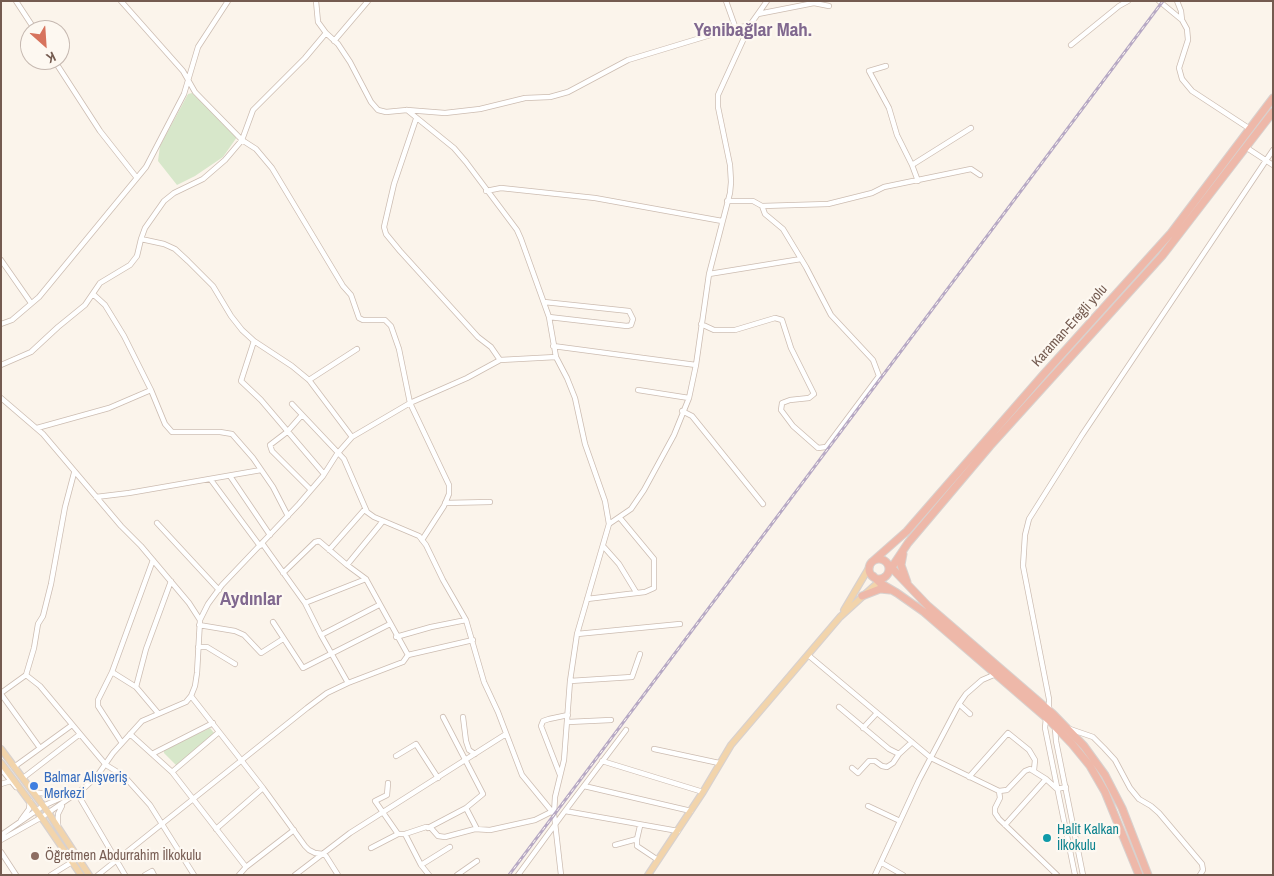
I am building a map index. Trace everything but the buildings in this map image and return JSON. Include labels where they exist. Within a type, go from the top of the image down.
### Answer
[{"type":"highway","name":"Karaman-Ereğli yolu","points":[[872,563],[907,531],[1037,382],[1165,240],[1273,98]]},
{"type":"highway","name":"Karaman-Ereğli yolu","points":[[884,573],[1049,380],[1151,269],[1273,112]]},
{"type":"highway","points":[[908,543],[901,565],[903,573],[916,594]]},
{"type":"highway","points":[[897,593],[884,573],[881,559],[872,563],[870,571],[884,573],[916,594],[1049,710],[1084,746],[1105,775],[1122,808],[1148,875]]},
{"type":"highway","points":[[862,596],[888,589],[897,593],[924,612],[1055,726],[1090,766],[1100,784],[1139,875]]},
{"type":"main road","points":[[840,617],[872,563]]},
{"type":"main road","points":[[648,875],[691,811],[731,745],[840,617],[884,573]]},
{"type":"main road","points":[[1,749],[44,806],[89,875]]},
{"type":"main road","points":[[1,763],[44,820],[80,875]]},
{"type":"street","points":[[16,1],[28,20]]},
{"type":"street","points":[[121,1],[183,71],[195,92],[242,140],[256,149],[272,168],[343,286],[351,295],[359,318],[363,320],[385,320],[392,326],[399,349],[410,403],[449,485],[449,494],[445,504],[422,540]]},
{"type":"street","points":[[1,324],[12,320],[61,271],[146,167],[184,94],[198,47],[228,1]]},
{"type":"street","points":[[316,1],[318,22],[350,62],[371,102],[378,110],[386,112],[406,110],[445,113],[480,109],[525,98],[550,98],[568,92],[628,60],[750,25]]},
{"type":"street","points":[[334,41],[368,1]]},
{"type":"street","points":[[726,1],[736,29]]},
{"type":"street","points":[[609,524],[631,509],[644,490],[674,435],[682,411],[689,398],[710,274],[731,182],[730,165],[718,107],[718,95],[750,25],[767,1]]},
{"type":"street","points":[[1071,45],[1119,6],[1128,1]]},
{"type":"street","points":[[1159,1],[1182,20],[1187,29],[1188,40],[1179,68],[1182,78],[1192,91],[1250,129]]},
{"type":"street","points":[[1177,1],[1182,11],[1182,20]]},
{"type":"street","points":[[758,14],[814,3],[828,6]]},
{"type":"street","points":[[1,365],[31,352],[85,305],[100,283],[130,265],[137,256],[145,228],[164,201],[174,193],[203,179],[225,160],[242,140],[253,110],[326,33]]},
{"type":"street","points":[[886,66],[869,71],[890,108],[897,135],[918,181]]},
{"type":"street","points":[[60,70],[100,131],[137,178]]},
{"type":"street","points":[[406,110],[454,148],[521,239],[549,317],[556,357],[575,398],[585,444],[605,501],[609,524],[576,634],[570,681],[564,760],[552,813]]},
{"type":"street","points":[[416,119],[394,184],[384,227],[386,234],[478,337],[491,347],[500,360]]},
{"type":"street","points":[[912,165],[971,128]]},
{"type":"street","points":[[1246,148],[1273,165]]},
{"type":"street","points":[[1049,710],[1049,700],[1023,566],[1023,551],[1029,518],[1082,434],[1273,150]]},
{"type":"street","points":[[727,201],[753,201],[762,206],[828,204],[872,193],[884,187],[971,169],[980,175]]},
{"type":"street","points":[[486,191],[501,188],[595,198],[722,221]]},
{"type":"street","points":[[701,324],[714,330],[735,330],[775,318],[782,320],[791,348],[814,394],[809,398],[782,403],[781,410],[793,426],[818,448],[826,447],[879,376],[873,360],[831,315],[783,229],[765,214],[762,206]]},
{"type":"street","points":[[141,239],[164,244],[175,249],[212,286],[231,316],[254,340],[309,380],[352,437]]},
{"type":"street","points":[[710,274],[801,259]]},
{"type":"street","points":[[1,260],[31,303]]},
{"type":"street","points":[[93,294],[105,305],[124,336],[151,390],[165,424],[172,432],[220,432],[232,434],[253,458],[273,487],[288,516]]},
{"type":"street","points":[[544,302],[629,311],[633,319],[631,325],[627,326],[549,317]]},
{"type":"street","points":[[254,340],[241,382],[260,400],[324,474]]},
{"type":"street","points":[[553,346],[696,365]]},
{"type":"street","points":[[309,380],[357,349]]},
{"type":"street","points":[[1,840],[29,824],[44,820],[48,813],[77,793],[97,776],[122,743],[142,721],[186,702],[196,686],[200,622],[208,604],[311,490],[352,437],[410,403],[467,378],[500,360],[556,357]]},
{"type":"street","points":[[37,428],[109,408],[151,390]]},
{"type":"street","points":[[638,390],[689,398]]},
{"type":"street","points":[[1,398],[43,434],[74,473],[153,560],[189,603],[200,622],[236,631],[244,635],[261,653],[283,639]]},
{"type":"street","points":[[292,404],[337,454],[344,459],[367,512],[374,517],[420,536],[426,545],[466,620],[484,682],[522,775],[552,813],[556,825],[561,875]]},
{"type":"street","points":[[682,411],[692,416],[763,504]]},
{"type":"street","points":[[302,415],[287,432],[270,445],[272,451],[311,490]]},
{"type":"street","points":[[96,497],[211,480],[261,470]]},
{"type":"street","points":[[40,748],[1,694],[26,675],[34,648],[38,624],[43,616],[51,584],[65,507],[74,473]]},
{"type":"street","points":[[230,476],[270,535]]},
{"type":"street","points":[[211,480],[305,603],[348,683]]},
{"type":"street","points":[[445,504],[490,502]]},
{"type":"street","points":[[329,550],[365,509]]},
{"type":"street","points":[[587,599],[645,592],[654,588],[654,559],[620,518]]},
{"type":"street","points":[[346,565],[383,521]]},
{"type":"street","points":[[157,523],[219,590]]},
{"type":"street","points":[[283,574],[315,542],[319,541],[346,565],[366,579],[408,655]]},
{"type":"street","points":[[603,546],[619,564],[636,592]]},
{"type":"street","points":[[122,743],[98,706],[98,700],[112,672],[153,560]]},
{"type":"street","points":[[305,603],[366,579]]},
{"type":"street","points":[[136,687],[146,649],[170,581]]},
{"type":"street","points":[[321,635],[379,605]]},
{"type":"street","points":[[396,636],[466,620]]},
{"type":"street","points":[[272,622],[303,668],[390,624]]},
{"type":"street","points":[[576,634],[680,624]]},
{"type":"street","points":[[98,875],[327,693],[403,662],[408,655],[473,640]]},
{"type":"street","points":[[198,647],[207,647],[235,664]]},
{"type":"street","points":[[570,681],[632,677],[640,654]]},
{"type":"street","points":[[808,656],[931,758],[999,791],[1007,790],[1026,771],[1034,770],[1057,789]]},
{"type":"street","points":[[112,672],[136,687],[158,713]]},
{"type":"street","points":[[875,875],[959,704],[966,694],[982,680],[996,674]]},
{"type":"street","points":[[26,675],[40,686],[106,765],[124,776],[150,805],[194,875]]},
{"type":"street","points":[[191,696],[309,850],[326,856],[338,875]]},
{"type":"street","points":[[959,704],[970,714]]},
{"type":"street","points":[[839,707],[889,749],[899,754]]},
{"type":"street","points":[[863,728],[877,713]]},
{"type":"street","points":[[560,776],[541,726],[543,722],[549,719],[568,715]]},
{"type":"street","points":[[371,848],[398,834],[428,828],[466,808],[483,794],[443,717]]},
{"type":"street","points":[[463,717],[466,741],[469,750],[475,754]]},
{"type":"street","points":[[1046,718],[1045,728],[1076,875]]},
{"type":"street","points":[[568,722],[611,720]]},
{"type":"street","points":[[14,767],[72,724]]},
{"type":"street","points":[[152,754],[212,724]]},
{"type":"street","points":[[1055,726],[1056,741],[1083,875]]},
{"type":"street","points":[[1066,727],[1093,737],[1115,760],[1138,799],[1151,806],[1159,814],[1202,864],[1203,870],[1200,875]]},
{"type":"street","points":[[518,875],[626,730]]},
{"type":"street","points":[[172,772],[219,732]]},
{"type":"street","points":[[969,777],[1008,733],[1029,750],[1035,760],[1034,770]]},
{"type":"street","points":[[23,778],[80,734]]},
{"type":"street","points":[[130,734],[172,772],[246,867]]},
{"type":"street","points":[[295,875],[350,833],[506,734]]},
{"type":"street","points":[[852,768],[858,773],[870,761],[875,761],[887,767],[912,742]]},
{"type":"street","points":[[396,756],[416,744],[438,778]]},
{"type":"street","points":[[654,749],[719,763]]},
{"type":"street","points":[[602,761],[703,792]]},
{"type":"street","points":[[1,769],[24,794]]},
{"type":"street","points":[[1005,824],[1046,779]]},
{"type":"street","points":[[1,784],[11,781]]},
{"type":"street","points":[[388,783],[387,794],[375,801],[398,834]]},
{"type":"street","points":[[584,786],[691,811]]},
{"type":"street","points":[[1057,789],[1066,787]]},
{"type":"street","points":[[216,829],[263,788]]},
{"type":"street","points":[[999,791],[1000,798],[995,808],[995,813],[1057,875]]},
{"type":"street","points":[[33,792],[63,797],[72,796]]},
{"type":"street","points":[[77,793],[125,875]]},
{"type":"street","points":[[1,840],[4,834],[15,826],[44,806],[63,797]]},
{"type":"street","points":[[15,826],[29,809],[30,801]]},
{"type":"street","points":[[58,828],[59,811],[65,802]]},
{"type":"street","points":[[868,806],[900,821]]},
{"type":"street","points":[[466,808],[477,829]]},
{"type":"street","points":[[565,811],[640,826],[678,831]]},
{"type":"street","points":[[428,828],[431,828],[438,836],[445,837],[477,829],[490,830],[535,820],[552,813]]},
{"type":"street","points":[[640,826],[637,846],[658,860]]},
{"type":"street","points":[[239,875],[246,867],[294,830]]},
{"type":"street","points":[[405,834],[421,866],[429,875]]},
{"type":"street","points":[[615,845],[637,839]]},
{"type":"street","points":[[421,866],[450,847]]},
{"type":"street","points":[[1,852],[16,875]]},
{"type":"street","points":[[457,875],[477,861]]},
{"type":"street","points":[[51,875],[72,862]]},
{"type":"street","points":[[882,863],[903,875]]},
{"type":"street","points":[[145,875],[152,872],[154,875]]},
{"type":"green space","points":[[192,93],[237,137],[223,157],[195,176],[177,185],[158,161],[160,146],[188,94]]},
{"type":"green space","points":[[210,728],[215,734],[177,766],[164,753],[164,750]]},
{"type":"railway","points":[[509,875],[1163,1]]},
{"type":"place","name":"Balmar Alışveriş Merkezi","points":[[34,786]]},
{"type":"place","name":"Halit Kalkan İlkokulu","points":[[1047,838]]},
{"type":"place","name":"Öğretmen Abdurrahim İlkokulu","points":[[35,856]]},
{"type":"district","name":"Yenibağlar Mah.","points":[[753,31]]},
{"type":"district","name":"Aydınlar","points":[[251,600]]}]
